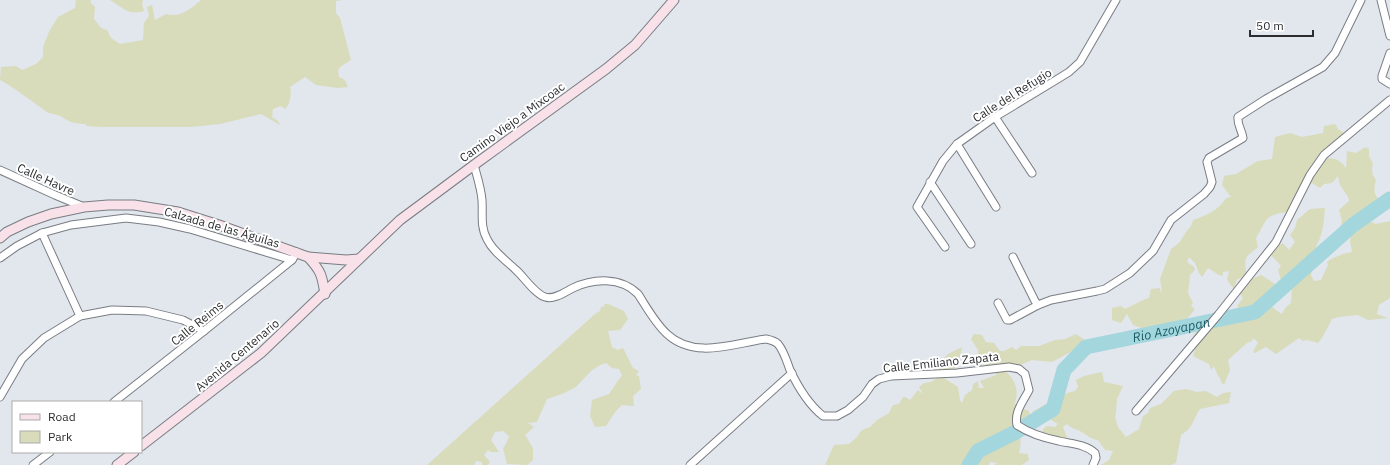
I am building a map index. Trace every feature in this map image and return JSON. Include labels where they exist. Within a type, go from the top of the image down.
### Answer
[{"type":"main road","name":"Camino Viejo a Mixcoac","points":[[359,259],[400,220],[606,69],[635,45],[674,0]]},
{"type":"main road","name":"Calzada de las Águilas","points":[[0,238],[7,232],[50,214],[84,207],[134,205],[178,212],[219,225],[294,256],[346,260],[359,259]]},
{"type":"main road","points":[[308,257],[318,269],[322,277],[325,294]]},
{"type":"main road","name":"Avenida Centenario","points":[[142,445],[261,354],[325,294],[359,259]]},
{"type":"main road","points":[[117,465],[133,453]]},
{"type":"street","name":"Calle del Refugio","points":[[945,247],[917,207],[943,161],[957,144],[995,117],[1069,72],[1080,62],[1116,0]]},
{"type":"street","points":[[998,303],[1007,320],[1010,320],[1038,305],[1051,300],[1097,292],[1130,273],[1143,262],[1158,245],[1171,220],[1204,194],[1210,187],[1212,182],[1207,162],[1209,158],[1243,138],[1237,121],[1238,117],[1266,99],[1323,67],[1335,53],[1361,0]]},
{"type":"street","points":[[1380,0],[1390,36]]},
{"type":"street","points":[[1390,53],[1382,76],[1382,79],[1390,84]]},
{"type":"street","points":[[1136,411],[1209,326],[1276,242],[1310,176],[1324,155],[1390,100]]},
{"type":"street","points":[[995,117],[1032,173]]},
{"type":"street","points":[[957,144],[996,207]]},
{"type":"street","name":"Calle Emiliano Zapata","points":[[474,165],[482,199],[482,224],[491,247],[522,275],[539,294],[554,297],[591,281],[613,282],[634,290],[653,317],[668,334],[683,345],[713,348],[753,340],[772,340],[778,344],[792,373],[814,409],[823,416],[837,416],[848,410],[879,378],[891,376],[957,373],[1009,366],[1019,369],[1024,374],[1029,390],[1018,411],[1016,419],[1017,425],[1027,432],[1045,438],[1084,446],[1095,453],[1096,458],[1093,465]]},
{"type":"street","name":"Calle Havre","points":[[0,170],[84,207]]},
{"type":"street","points":[[930,182],[971,244]]},
{"type":"street","name":"Calzada de las Águilas","points":[[0,258],[17,246],[42,233],[71,224],[126,218],[159,222],[190,229],[294,256]]},
{"type":"street","points":[[42,233],[80,316]]},
{"type":"street","name":"Calle Reims","points":[[115,401],[204,331],[294,256]]},
{"type":"street","points":[[1013,257],[1038,305]]},
{"type":"street","points":[[0,397],[22,360],[44,338],[80,316],[112,310],[146,311],[184,320],[204,331]]},
{"type":"street","points":[[690,465],[792,373]]},
{"type":"street","points":[[33,465],[49,453]]},
{"type":"green space","points":[[76,0],[91,0],[90,2],[95,7],[94,19],[101,28],[107,30],[111,38],[120,44],[143,40],[144,23],[149,16],[147,7],[152,5],[155,20],[166,14],[181,14],[201,0],[343,0],[336,1],[336,13],[340,18],[351,60],[340,67],[338,71],[339,77],[345,80],[348,87],[338,88],[316,85],[305,77],[290,87],[290,99],[285,109],[281,106],[273,109],[272,117],[278,121],[280,125],[261,114],[220,124],[192,127],[102,127],[79,124],[67,120],[59,115],[47,112],[0,80],[1,67],[16,66],[22,70],[36,64],[43,57],[43,47],[49,32],[58,17],[75,8]]},
{"type":"green space","points":[[110,0],[143,0],[142,4],[144,11],[129,12]]},
{"type":"green space","points":[[1335,124],[1338,129],[1349,136],[1345,143],[1326,147],[1320,156],[1336,159],[1346,168],[1347,151],[1356,153],[1365,147],[1369,149],[1369,156],[1373,164],[1372,172],[1376,180],[1375,193],[1383,204],[1372,210],[1369,221],[1376,224],[1390,221],[1390,298],[1379,305],[1377,314],[1388,318],[1368,320],[1358,315],[1332,319],[1318,343],[1307,340],[1303,341],[1299,338],[1276,354],[1266,347],[1255,353],[1253,352],[1258,342],[1253,338],[1252,341],[1247,343],[1228,360],[1230,370],[1224,385],[1221,382],[1214,366],[1211,370],[1209,364],[1193,356],[1195,350],[1193,336],[1200,326],[1206,321],[1237,315],[1238,305],[1243,298],[1237,289],[1245,282],[1261,275],[1278,286],[1266,303],[1282,314],[1286,307],[1291,303],[1292,287],[1281,280],[1278,270],[1281,266],[1271,255],[1274,248],[1283,243],[1289,250],[1295,242],[1290,235],[1295,228],[1297,220],[1310,209],[1325,208],[1322,233],[1316,246],[1319,250],[1325,248],[1313,266],[1311,275],[1314,281],[1321,280],[1328,265],[1327,262],[1343,254],[1352,252],[1350,241],[1351,235],[1338,238],[1342,221],[1339,210],[1349,201],[1340,185],[1338,176],[1332,183],[1324,184],[1320,188],[1312,183],[1300,188],[1291,211],[1276,214],[1268,218],[1256,238],[1258,247],[1246,258],[1245,265],[1247,275],[1243,278],[1237,279],[1234,289],[1227,280],[1229,271],[1223,272],[1223,276],[1208,268],[1202,277],[1195,263],[1189,257],[1187,262],[1194,267],[1195,270],[1190,275],[1188,293],[1193,303],[1191,306],[1195,309],[1187,319],[1177,321],[1156,331],[1147,330],[1133,325],[1127,314],[1121,323],[1112,320],[1112,308],[1121,306],[1125,309],[1149,298],[1151,289],[1160,288],[1161,293],[1160,279],[1171,249],[1179,243],[1191,226],[1193,220],[1212,212],[1226,198],[1231,197],[1222,185],[1224,176],[1236,174],[1258,161],[1272,159],[1275,137],[1290,133],[1302,137],[1323,133],[1324,126]]},
{"type":"green space","points":[[604,304],[608,304],[624,311],[628,319],[620,330],[608,331],[612,347],[618,350],[623,348],[633,368],[639,371],[636,375],[639,376],[641,389],[633,396],[634,406],[622,405],[615,412],[606,426],[595,427],[590,416],[592,400],[609,394],[622,375],[619,369],[612,368],[606,363],[591,371],[576,387],[547,399],[537,422],[528,423],[534,427],[525,435],[533,448],[533,460],[527,465],[507,464],[503,448],[509,436],[503,431],[495,432],[491,440],[499,452],[491,452],[488,450],[484,455],[490,462],[488,465],[482,465],[482,462],[476,461],[474,465],[427,465],[600,311],[601,307],[605,306]]},
{"type":"green space","points":[[974,334],[982,335],[986,342],[994,343],[1000,351],[1004,351],[1012,347],[1016,350],[1021,346],[1039,346],[1055,340],[1065,339],[1076,334],[1085,340],[1080,347],[1052,362],[1032,360],[1020,365],[1002,367],[1015,383],[1017,393],[1015,403],[1017,408],[1028,410],[1032,418],[1033,411],[1058,397],[1075,391],[1078,387],[1076,380],[1084,376],[1102,372],[1104,382],[1123,386],[1117,399],[1115,417],[1118,427],[1126,437],[1139,429],[1143,416],[1148,413],[1150,408],[1161,404],[1174,391],[1186,389],[1197,392],[1206,391],[1217,397],[1223,393],[1231,392],[1229,403],[1200,409],[1191,426],[1181,435],[1176,463],[1171,465],[1101,465],[1109,460],[1113,451],[1105,450],[1098,440],[1091,438],[1067,424],[1063,427],[1067,437],[1064,444],[1053,444],[1051,440],[1047,440],[1042,431],[1046,426],[1055,427],[1058,424],[1040,413],[1039,423],[1026,427],[1021,433],[1019,453],[1028,454],[1029,460],[1022,465],[994,465],[997,463],[990,462],[989,465],[825,465],[834,445],[849,444],[860,432],[870,427],[877,420],[889,413],[893,405],[899,404],[903,397],[910,400],[918,390],[923,394],[919,387],[924,383],[931,382],[940,376],[938,367],[941,363],[945,363],[943,359],[948,354],[962,347],[960,357],[956,362],[954,373],[949,373],[944,378],[958,387],[960,400],[962,403],[965,395],[972,390],[973,384],[978,381],[979,388],[984,388],[980,381],[996,375],[996,373],[983,362],[979,371],[976,369],[978,350],[971,339]]},
{"type":"waterway","name":"Rio Azoyapan","points":[[969,465],[978,451],[1014,433],[1053,409],[1064,370],[1086,347],[1255,312],[1353,225],[1390,199]]}]
